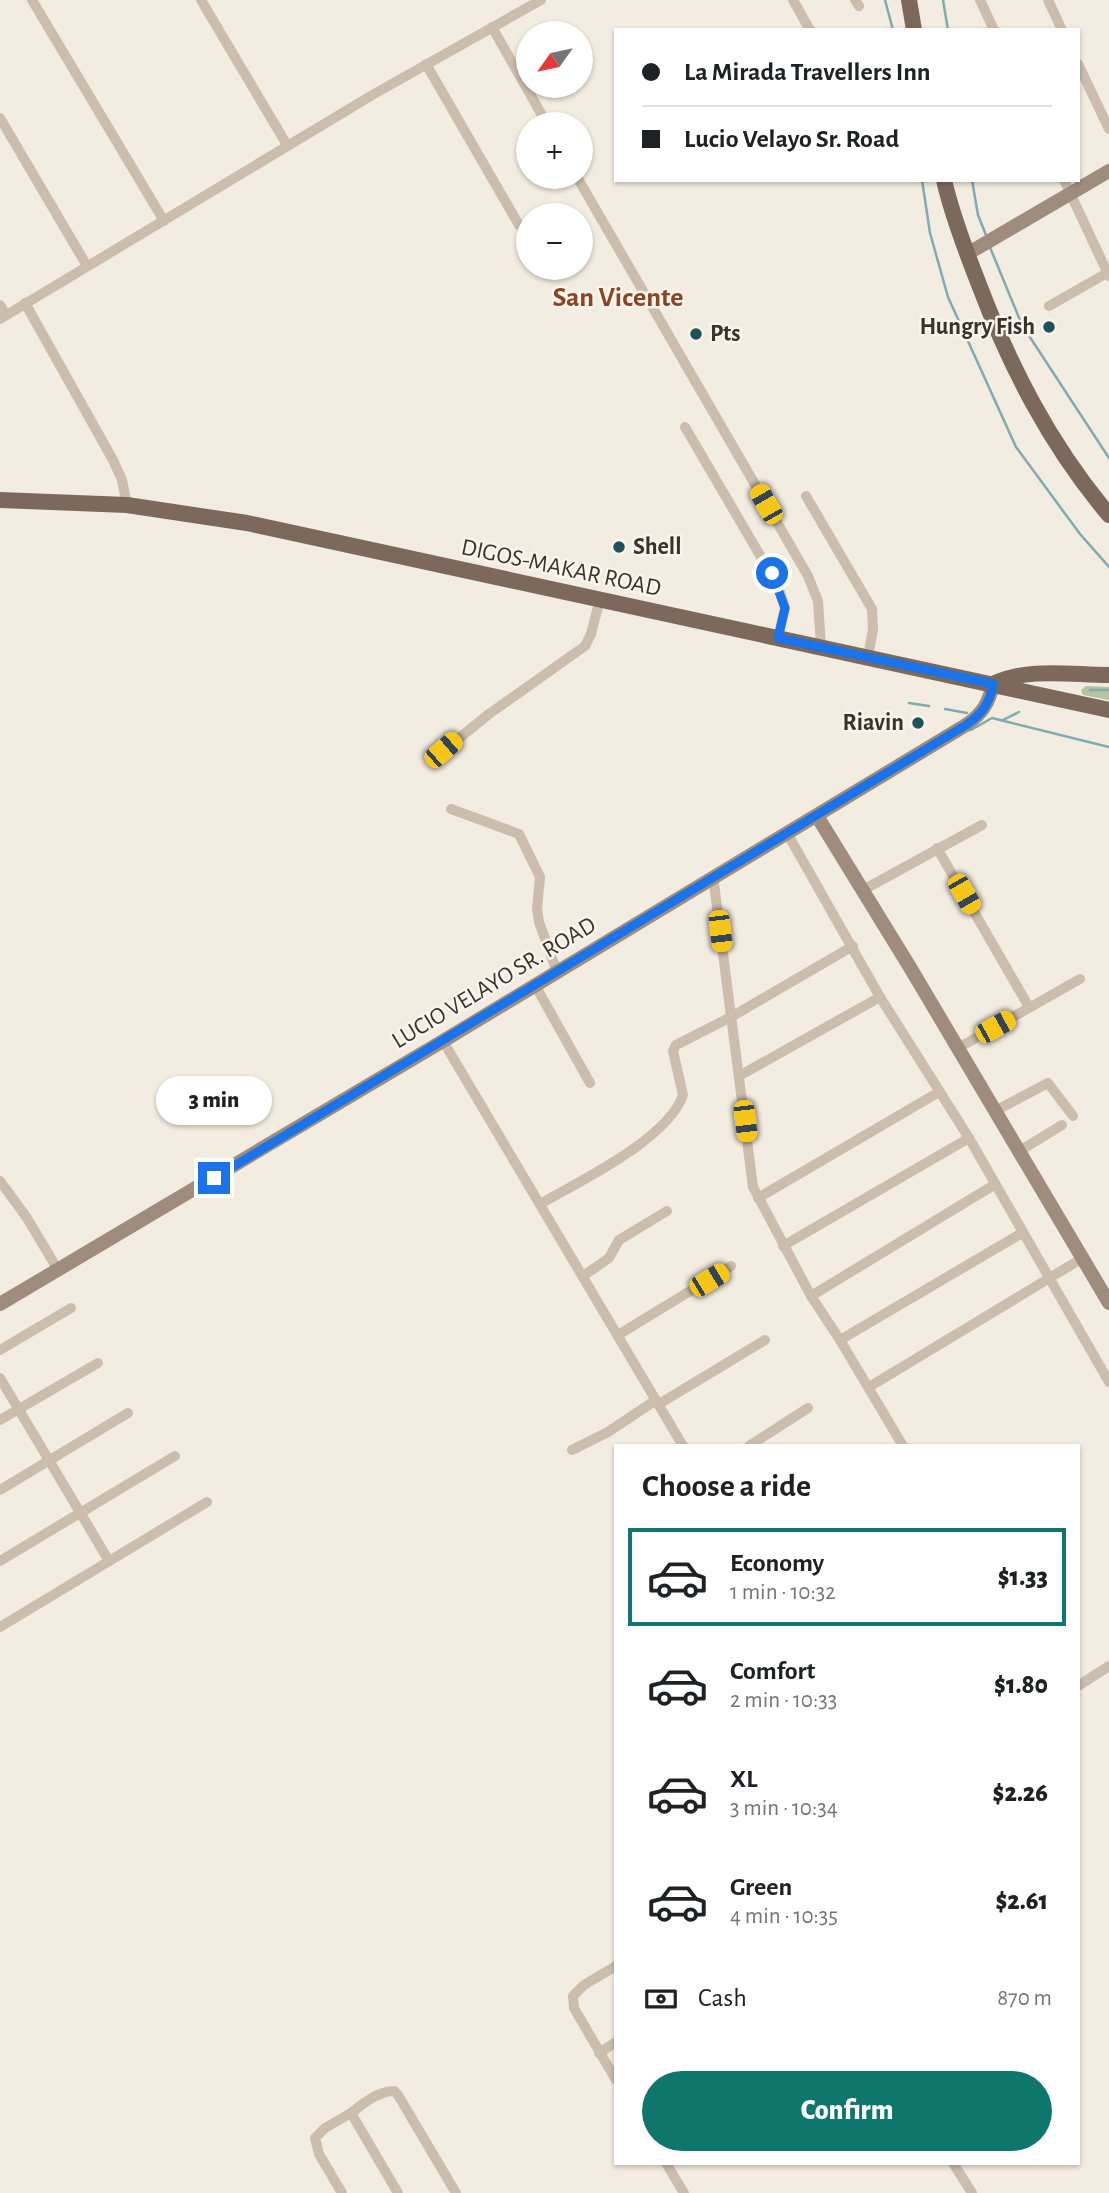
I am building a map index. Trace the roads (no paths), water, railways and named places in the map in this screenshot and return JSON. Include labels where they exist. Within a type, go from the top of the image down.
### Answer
[{"type":"main road","points":[[909,0],[914,28]]},
{"type":"main road","points":[[967,254],[1067,187],[1109,171]]},
{"type":"main road","points":[[945,182],[967,254],[993,322],[1035,410],[1062,455],[1109,515]]},
{"type":"main road","name":"DIGOS-MAKAR ROAD","points":[[0,500],[127,505],[247,523],[1109,710]]},
{"type":"main road","points":[[993,684],[1024,674],[1109,674]]},
{"type":"main road","name":"LUCIO VELAYO SR. ROAD","points":[[0,1304],[443,1041],[976,718],[988,704],[993,684]]},
{"type":"main road","points":[[817,816],[1109,1303]]},
{"type":"street","points":[[32,0],[164,221]]},
{"type":"street","points":[[201,0],[287,145]]},
{"type":"street","points":[[793,0],[809,28]]},
{"type":"street","points":[[980,0],[993,28]]},
{"type":"street","points":[[1048,0],[1061,28]]},
{"type":"street","points":[[0,305],[3,317],[287,145],[538,1]]},
{"type":"street","points":[[492,27],[540,112]]},
{"type":"street","points":[[426,64],[516,220]]},
{"type":"street","points":[[1080,68],[1109,129]]},
{"type":"street","points":[[0,118],[88,266]]},
{"type":"street","points":[[1049,306],[1108,274],[1067,187]]},
{"type":"street","points":[[585,189],[808,576],[818,601],[821,647]]},
{"type":"street","points":[[25,303],[113,460],[122,480],[127,505]]},
{"type":"street","points":[[685,427],[778,586],[785,608],[778,638]]},
{"type":"street","points":[[807,496],[872,609],[873,629],[868,657]]},
{"type":"street","points":[[432,760],[489,714],[585,646],[600,599]]},
{"type":"street","points":[[451,809],[519,834],[540,877],[537,909],[539,922],[557,972]]},
{"type":"street","points":[[863,890],[982,825]]},
{"type":"street","points":[[787,834],[880,997],[969,1138],[1109,1382]]},
{"type":"street","points":[[937,848],[1030,1007]]},
{"type":"street","points":[[713,876],[753,1187],[811,1296],[869,1387],[901,1444]]},
{"type":"street","points":[[540,1204],[625,1153],[668,1119],[683,1095],[674,1048],[853,946]]},
{"type":"street","points":[[958,1048],[1080,979]]},
{"type":"street","points":[[535,985],[590,1083]]},
{"type":"street","points":[[739,1076],[880,997]]},
{"type":"street","points":[[443,1041],[682,1444]]},
{"type":"street","points":[[995,1111],[1048,1083],[1073,1116]]},
{"type":"street","points":[[758,1198],[939,1092]]},
{"type":"street","points":[[1018,1152],[1062,1125]]},
{"type":"street","points":[[783,1247],[969,1138]]},
{"type":"street","points":[[0,1181],[27,1218],[58,1270]]},
{"type":"street","points":[[811,1296],[994,1185]]},
{"type":"street","points":[[583,1276],[609,1258],[619,1240],[667,1211]]},
{"type":"street","points":[[840,1340],[1022,1233]]},
{"type":"street","points":[[869,1387],[1081,1259]]},
{"type":"street","points":[[618,1335],[732,1266]]},
{"type":"street","points":[[0,1350],[71,1308]]},
{"type":"street","points":[[572,1450],[608,1432],[765,1340]]},
{"type":"street","points":[[0,1420],[98,1363]]},
{"type":"street","points":[[0,1378],[108,1561]]},
{"type":"street","points":[[752,1444],[808,1408]]},
{"type":"street","points":[[0,1490],[128,1413]]},
{"type":"street","points":[[0,1561],[175,1456]]},
{"type":"street","points":[[0,1627],[207,1502]]},
{"type":"street","points":[[1080,1685],[1109,1666]]},
{"type":"street","points":[[614,1967],[584,1985],[573,1996],[574,2008],[614,2077]]},
{"type":"street","points":[[599,2053],[614,2043]]},
{"type":"street","points":[[342,2193],[319,2154],[315,2138],[325,2128],[382,2093],[394,2091],[456,2193]]},
{"type":"street","points":[[351,2113],[398,2193]]},
{"type":"street","points":[[667,2165],[684,2193]]},
{"type":"street","points":[[954,2165],[972,2193]]},
{"type":"waterway","points":[[885,0],[892,28]]},
{"type":"waterway","points":[[943,0],[948,28]]},
{"type":"waterway","points":[[922,182],[930,233],[948,297],[1016,447],[1080,534],[1109,567]]},
{"type":"waterway","points":[[972,182],[978,215],[986,235]]},
{"type":"waterway","points":[[989,245],[1022,325],[1109,458]]},
{"type":"waterway","points":[[1090,690],[1109,690]]},
{"type":"waterway","points":[[909,703],[929,706]]},
{"type":"waterway","points":[[945,709],[967,713]]},
{"type":"waterway","points":[[1003,720],[1019,712]]},
{"type":"waterway","points":[[971,730],[992,718],[1109,747]]},
{"type":"place","name":"Hungry Fish","points":[[1049,327]]},
{"type":"place","name":"Pts","points":[[696,334]]},
{"type":"place","name":"Shell","points":[[619,547]]},
{"type":"place","name":"Riavin","points":[[918,723]]},
{"type":"district","name":"San Vicente","points":[[618,298]]}]
